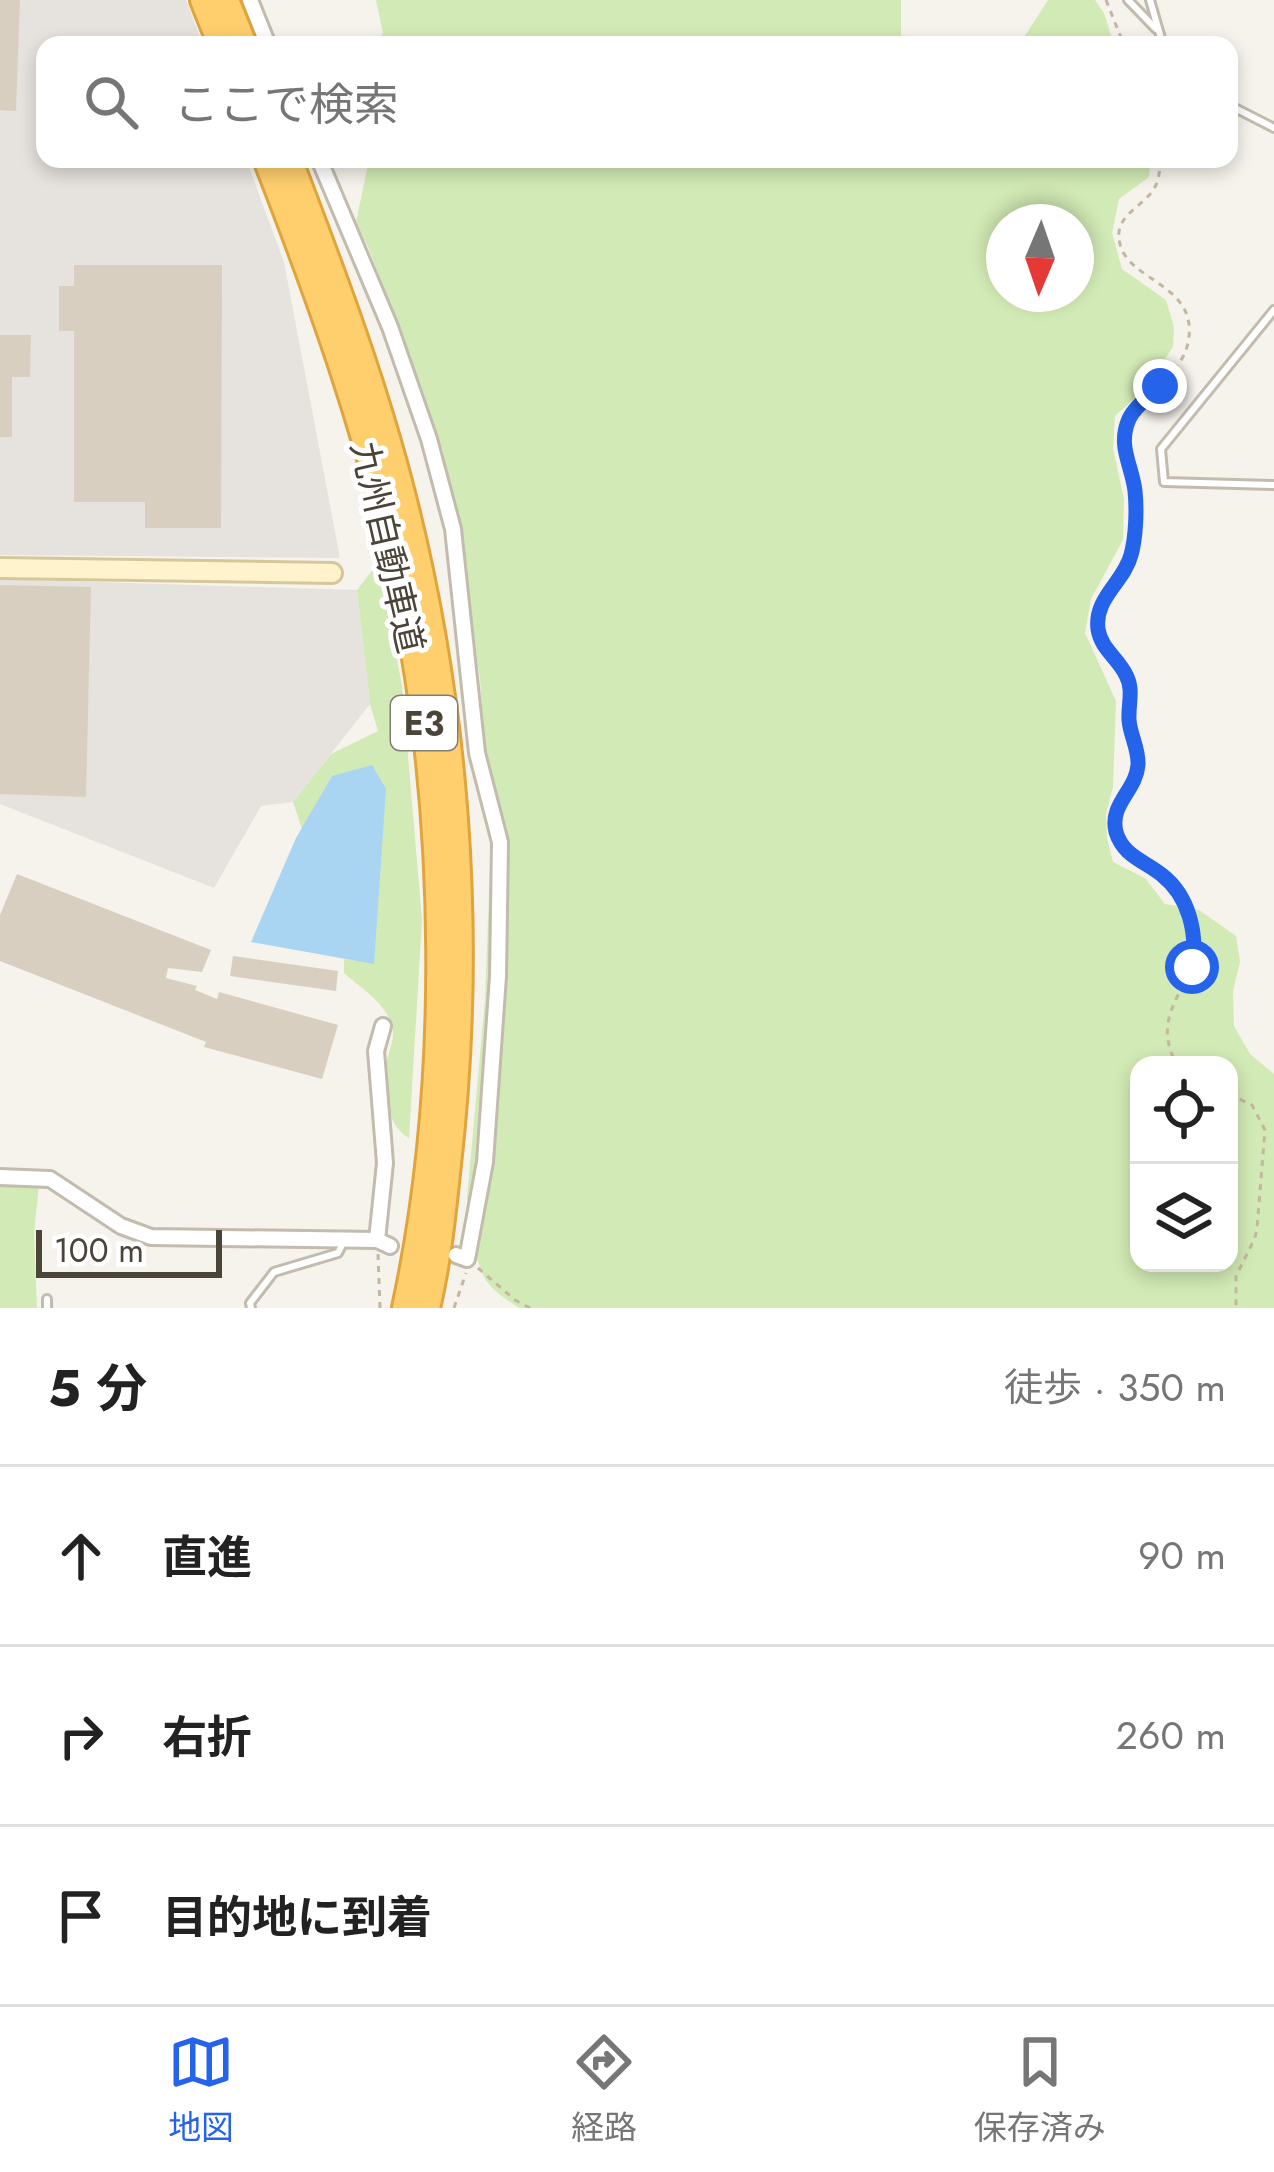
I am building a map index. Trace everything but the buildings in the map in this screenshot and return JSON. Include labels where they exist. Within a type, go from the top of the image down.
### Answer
[{"type":"highway","points":[[203,0],[217,36]]},
{"type":"highway","points":[[226,0],[240,36]]},
{"type":"highway","name":"九州自動車道","points":[[269,168],[334,343],[376,478],[403,592],[424,723],[436,844],[439,980],[426,1178],[405,1308]]},
{"type":"highway","name":"九州自動車道","points":[[292,168],[351,325],[398,479],[429,614],[445,722],[458,856],[460,986],[454,1109],[428,1308]]},
{"type":"street","points":[[250,0],[264,36]]},
{"type":"street","points":[[324,168],[390,327],[435,462],[452,530],[477,753],[500,842],[498,976],[485,1162],[462,1257]]},
{"type":"street","points":[[0,568],[332,573]]},
{"type":"street","points":[[0,1177],[50,1178],[121,1226],[151,1237],[384,1243],[385,1163],[376,1051],[383,1026]]},
{"type":"lane","points":[[1128,0],[1158,32]]},
{"type":"lane","points":[[1150,0],[1160,36]]},
{"type":"lane","points":[[1238,110],[1274,128]]},
{"type":"lane","points":[[1274,310],[1161,449],[1165,482],[1274,485]]},
{"type":"lane","points":[[250,1308],[274,1272],[338,1253],[345,1240]]},
{"type":"path","points":[[1106,0],[1120,36]]},
{"type":"path","points":[[1160,168],[1151,194],[1128,213],[1119,236],[1120,248],[1130,262],[1180,302],[1189,321],[1188,342],[1177,367],[1127,423],[1124,444],[1135,493],[1131,555],[1098,616],[1101,641],[1126,674],[1131,692],[1129,724],[1138,758],[1135,777],[1117,806],[1115,829],[1129,854],[1174,888],[1193,931],[1192,967],[1168,1015],[1173,1056]]},
{"type":"path","points":[[1236,1308],[1236,1276],[1257,1228],[1265,1130],[1252,1105],[1238,1098]]},
{"type":"path","points":[[380,1308],[384,1243]]},
{"type":"path","points":[[454,1308],[465,1277],[462,1257]]},
{"type":"path","points":[[462,1257],[530,1308]]},
{"type":"shaded area","points":[[0,0],[186,0],[200,36],[36,36],[36,168],[249,168],[284,262],[340,558],[0,555]]},
{"type":"shaded area","points":[[0,579],[357,590],[370,704],[293,802],[261,806],[214,888],[0,804]]},
{"type":"green space","points":[[376,0],[901,0],[901,36],[383,33]]},
{"type":"green space","points":[[1048,0],[1095,0],[1111,36],[1025,36]]},
{"type":"green space","points":[[367,168],[1150,168],[1149,177],[1119,199],[1112,233],[1122,269],[1166,300],[1174,327],[1173,347],[1138,395],[1115,416],[1113,449],[1124,499],[1123,540],[1091,599],[1085,633],[1116,701],[1107,838],[1113,862],[1145,878],[1165,904],[1199,910],[1236,936],[1240,962],[1233,991],[1234,1026],[1250,1054],[1274,1074],[1274,1308],[519,1308],[490,1285],[477,1258],[467,1198],[485,1000],[491,841],[480,679],[442,448],[356,223]]},
{"type":"green space","points":[[378,563],[402,685],[422,920],[409,1138],[395,1124],[386,1092],[391,1022],[374,999],[344,973],[344,959],[374,963],[332,776],[302,829],[293,802],[331,754],[378,731],[370,704],[357,590]]},
{"type":"green space","points":[[0,1184],[39,1185],[34,1233],[37,1308],[0,1308]]},
{"type":"water","points":[[372,765],[386,789],[374,964],[251,942],[296,838],[332,776]]},
{"type":"route","points":[[1160,386],[1127,423],[1124,444],[1135,493],[1133,541],[1125,570],[1102,604],[1098,631],[1107,652],[1126,674],[1131,692],[1129,724],[1138,758],[1135,777],[1117,806],[1115,829],[1129,854],[1161,874],[1185,905],[1193,931],[1192,967]]}]
